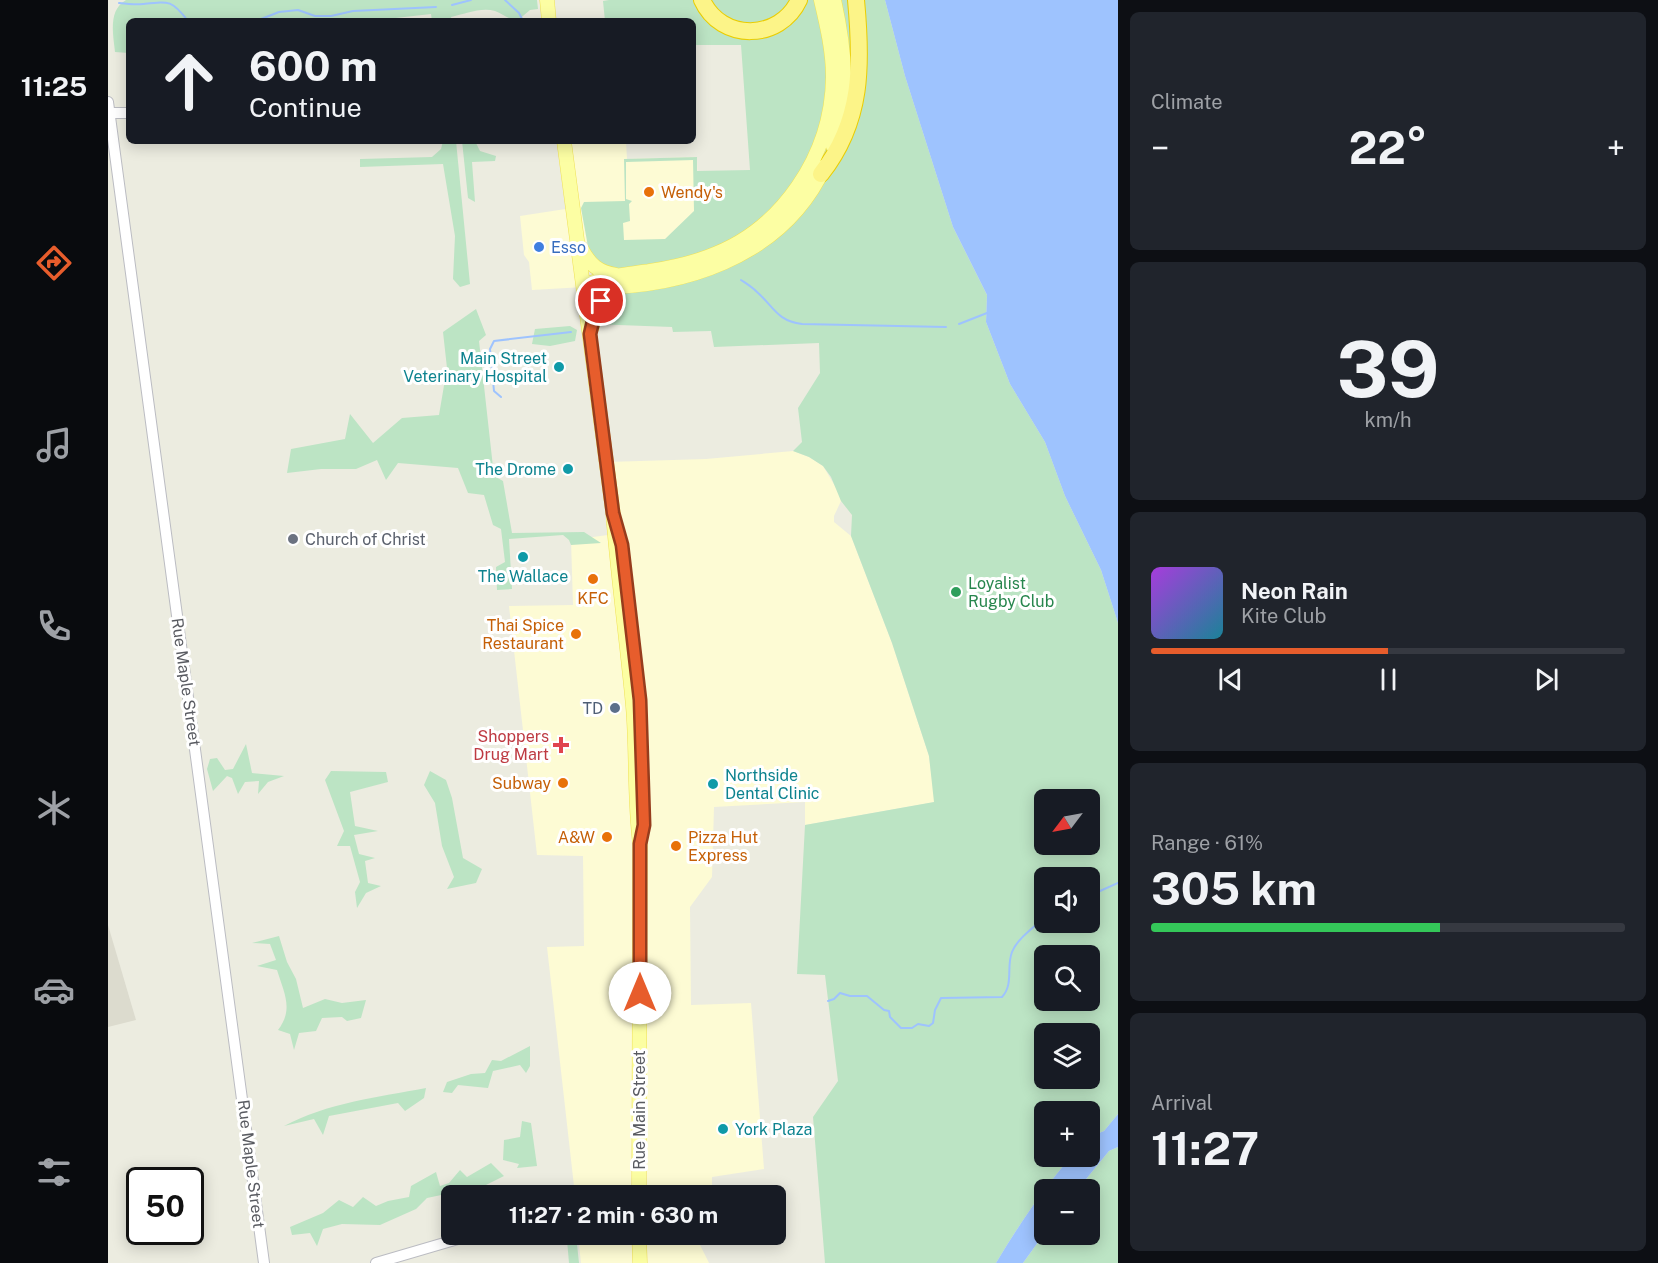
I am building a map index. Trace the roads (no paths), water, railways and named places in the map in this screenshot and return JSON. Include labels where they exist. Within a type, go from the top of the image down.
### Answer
[{"type":"highway","points":[[702,0],[716,19],[729,27],[744,31],[760,31],[786,19],[800,0]]},
{"type":"highway","points":[[821,174],[840,148],[855,99],[860,56],[856,0]]},
{"type":"main road","points":[[546,0],[549,18]]},
{"type":"main road","points":[[584,287],[620,281],[710,257],[744,239],[772,218],[789,199],[812,163],[826,129],[831,102],[833,73],[831,52],[821,0]]},
{"type":"main road","points":[[578,242],[587,260],[594,267],[620,281],[682,278],[710,270],[750,250],[790,216],[821,174],[836,138],[844,104],[844,59],[834,0]]},
{"type":"main road","name":"Rue Main Street","points":[[564,144],[613,513],[615,552],[633,704],[635,807],[640,844],[639,1185]]},
{"type":"main road","points":[[590,334],[599,304],[620,281]]},
{"type":"main road","points":[[639,1245],[640,1263]]},
{"type":"street","points":[[109,109],[126,112]]},
{"type":"street","name":"Rue Maple Street","points":[[109,109],[264,1263]]},
{"type":"street","points":[[376,1263],[441,1244]]},
{"type":"water","points":[[885,0],[1118,0],[1118,623],[1101,570],[1065,496],[1045,442],[1010,384],[986,322],[987,295],[953,227],[905,76]]},
{"type":"water","points":[[1118,1114],[1118,1147],[1109,1151],[1100,1162],[1100,1133]]},
{"type":"water","points":[[1063,1167],[1096,1167],[1086,1179],[1053,1179]]},
{"type":"water","points":[[1034,1204],[1034,1245],[1036,1245],[1023,1263],[996,1263]]},
{"type":"waterway","points":[[452,5],[471,0]]},
{"type":"waterway","points":[[505,0],[522,18]]},
{"type":"waterway","points":[[119,3],[169,3],[186,18]]},
{"type":"waterway","points":[[264,18],[279,12],[298,10],[315,16],[331,16],[353,11],[436,7]]},
{"type":"waterway","points":[[741,280],[755,290],[781,317],[802,324],[946,327]]},
{"type":"waterway","points":[[959,324],[987,313]]},
{"type":"waterway","points":[[501,397],[494,391],[490,349],[494,341],[571,332]]},
{"type":"waterway","points":[[1100,891],[1118,883]]},
{"type":"waterway","points":[[828,1001],[840,993],[850,996],[867,996],[884,1010],[889,1011],[890,1017],[901,1028],[912,1028],[918,1024],[929,1026],[933,1023],[935,1010],[941,998],[1002,997],[1008,987],[1010,958],[1014,947],[1034,926]]},
{"type":"place","name":"Wendy's","points":[[649,192]]},
{"type":"place","name":"Esso","points":[[539,247]]},
{"type":"place","name":"Main Street Veterinary Hospital","points":[[559,367]]},
{"type":"place","name":"The Drome","points":[[568,469]]},
{"type":"place","name":"Church of Christ","points":[[293,539]]},
{"type":"place","name":"The Wallace","points":[[523,557]]},
{"type":"place","name":"KFC","points":[[593,579]]},
{"type":"place","name":"Loyalist Rugby Club","points":[[956,592]]},
{"type":"place","name":"Thai Spice Restaurant","points":[[576,634]]},
{"type":"place","name":"TD","points":[[615,708]]},
{"type":"place","name":"Shoppers Drug Mart","points":[[561,745]]},
{"type":"place","name":"Subway","points":[[563,783]]},
{"type":"place","name":"Northside Dental Clinic","points":[[713,784]]},
{"type":"place","name":"A&W","points":[[607,837]]},
{"type":"place","name":"Pizza Hut Express","points":[[676,846]]},
{"type":"place","name":"York Plaza","points":[[723,1129]]}]
